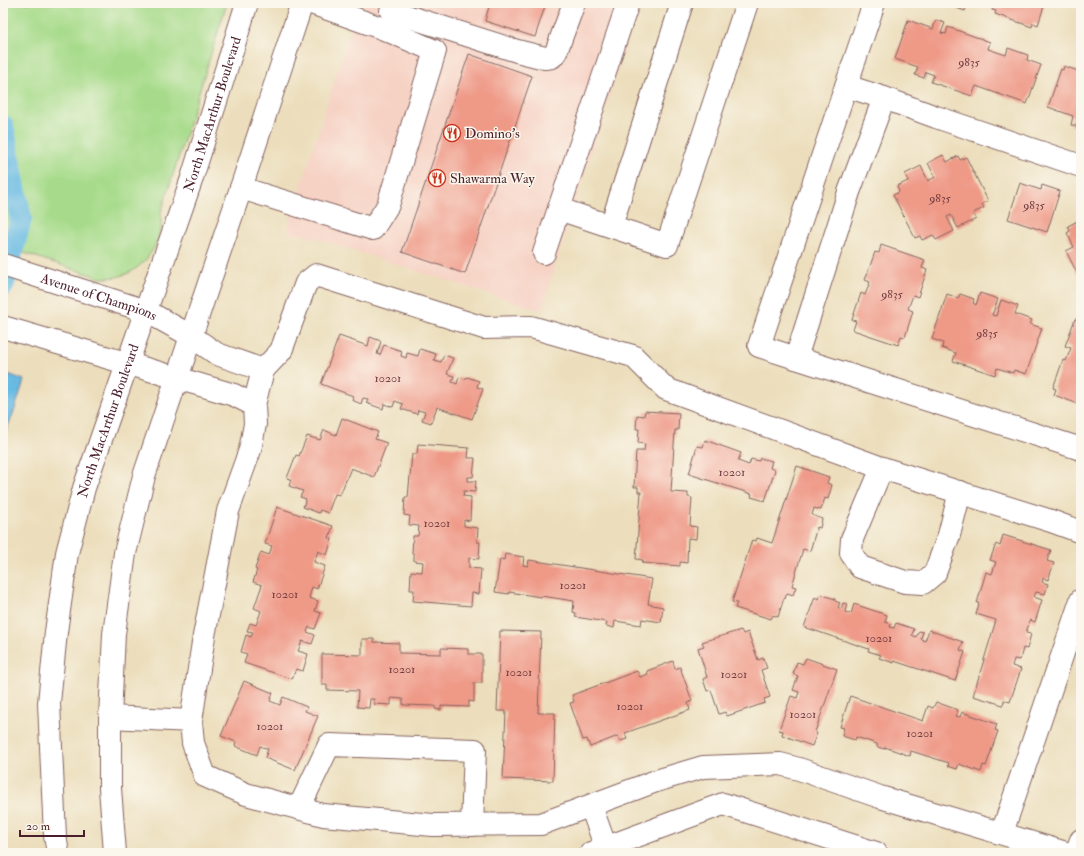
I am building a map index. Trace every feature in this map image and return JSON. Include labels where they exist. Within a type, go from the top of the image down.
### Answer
[{"type":"main road","name":"North MacArthur Boulevard","points":[[58,853],[55,836],[49,703],[56,632],[67,553],[84,488],[191,181],[247,3]]},
{"type":"main road","points":[[115,853],[110,788],[110,717],[114,634],[125,553],[144,476],[302,3]]},
{"type":"main road","points":[[241,188],[373,229],[388,205],[435,50],[384,29],[311,3]]},
{"type":"main road","points":[[391,11],[510,49],[545,58],[552,57],[556,52],[574,3]]},
{"type":"main road","points":[[544,253],[628,3]]},
{"type":"main road","points":[[611,226],[682,3]]},
{"type":"main road","points":[[559,209],[667,245],[747,3]]},
{"type":"main road","points":[[874,3],[759,346],[1081,449]]},
{"type":"main road","points":[[846,86],[1081,166]]},
{"type":"main road","points":[[796,358],[850,192],[884,98]]},
{"type":"main road","name":"Avenue of Champions","points":[[3,265],[146,311],[191,336],[217,354],[263,370]]},
{"type":"main road","points":[[1066,853],[880,797],[799,769],[780,764],[703,767],[656,781],[541,824],[426,825],[323,815],[246,794],[205,776],[193,743],[191,721],[204,636],[228,511],[250,450],[255,424],[254,405],[263,370],[281,351],[306,283],[316,275],[484,328],[531,328],[633,356],[666,389],[882,468],[1051,520],[1081,532]]},
{"type":"main road","points":[[3,327],[234,395],[254,405]]},
{"type":"main road","points":[[882,468],[852,539],[851,553],[860,567],[888,577],[905,582],[924,583],[935,573],[949,535],[960,492]]},
{"type":"main road","points":[[1002,833],[1081,600]]},
{"type":"main road","points":[[110,717],[191,721]]},
{"type":"main road","points":[[299,808],[329,745],[475,750],[472,825]]},
{"type":"main road","points":[[591,806],[599,851],[723,804],[876,853]]},
{"type":"main road","points":[[1076,853],[1081,840]]},
{"type":"shaded area","points":[[359,3],[639,3],[541,311],[308,236],[290,233],[287,230]]},
{"type":"green space","points":[[3,3],[227,3],[161,213],[161,227],[158,240],[150,255],[131,272],[115,277],[100,278],[3,246]]},
{"type":"water","points":[[3,372],[24,380],[15,409],[3,439]]},
{"type":"building","points":[[429,3],[442,3],[441,7]]},
{"type":"building","points":[[490,3],[546,3],[535,37],[485,21]]},
{"type":"building","points":[[942,3],[968,3],[965,11]]},
{"type":"building","points":[[994,3],[1045,3],[1038,25],[1033,23],[1032,27],[995,14],[996,11],[992,10]]},
{"type":"building","points":[[908,20],[933,29],[936,20],[945,23],[941,33],[946,34],[948,27],[990,42],[988,49],[1006,55],[1008,48],[1028,55],[1027,60],[1041,65],[1027,104],[976,86],[972,96],[931,82],[934,75],[926,72],[924,78],[915,75],[918,67],[895,59]]},
{"type":"building","points":[[469,54],[532,76],[465,274],[402,252]]},
{"type":"building","points":[[1064,66],[1081,72],[1079,77],[1081,78],[1081,121],[1078,127],[1071,125],[1073,116],[1048,107],[1061,69],[1063,70]]},
{"type":"building","points":[[943,155],[947,162],[958,156],[960,160],[966,157],[988,201],[982,204],[984,208],[973,213],[976,219],[958,228],[951,215],[947,217],[954,231],[936,240],[933,235],[922,240],[920,236],[915,238],[893,195],[899,192],[897,186],[908,181],[905,174],[921,166],[928,181],[935,177],[928,163]]},
{"type":"building","points":[[1020,183],[1041,190],[1042,185],[1060,191],[1047,232],[1008,219]]},
{"type":"building","points":[[1081,219],[1081,281],[1066,251],[1074,247],[1067,233],[1070,231],[1068,226]]},
{"type":"building","points":[[881,245],[925,260],[922,268],[927,270],[918,297],[913,295],[908,309],[913,311],[905,337],[901,336],[898,345],[853,330],[856,321],[852,320],[861,293],[865,295],[870,282],[865,280],[875,252],[879,253]]},
{"type":"building","points":[[980,293],[998,299],[992,315],[996,316],[1001,300],[1018,306],[1015,314],[1032,320],[1030,324],[1042,328],[1026,374],[1014,370],[1013,373],[997,368],[995,375],[953,361],[956,353],[942,348],[943,343],[932,339],[947,294],[958,298],[960,294],[974,299],[973,303],[976,305]]},
{"type":"building","points":[[1081,317],[1081,405],[1054,395],[1056,389],[1053,388],[1063,360],[1066,361],[1071,348],[1065,346],[1075,319],[1080,321]]},
{"type":"building","points":[[339,336],[368,346],[370,337],[381,341],[377,354],[380,355],[384,345],[402,351],[401,356],[406,358],[407,353],[418,356],[420,349],[436,354],[434,360],[441,362],[444,355],[453,358],[447,374],[454,376],[452,382],[457,384],[459,377],[465,379],[467,377],[479,381],[477,387],[483,389],[472,419],[437,407],[431,423],[422,420],[425,412],[418,410],[417,414],[401,409],[403,404],[395,401],[393,407],[384,404],[383,409],[366,403],[368,399],[363,398],[361,404],[352,400],[353,396],[321,384]]},
{"type":"building","points":[[645,411],[679,413],[678,430],[675,430],[671,492],[688,493],[688,497],[692,498],[690,526],[697,527],[696,539],[688,538],[687,563],[680,562],[680,566],[642,563],[643,560],[636,559],[641,492],[638,492],[638,487],[634,487],[636,451],[644,451],[645,444],[638,443],[639,429],[636,429],[637,415],[644,416]]},
{"type":"building","points":[[342,418],[378,432],[375,439],[387,443],[374,477],[351,468],[340,495],[335,494],[328,513],[320,510],[319,513],[303,507],[306,499],[300,497],[303,491],[289,486],[291,479],[287,478],[296,455],[299,456],[307,436],[320,440],[324,430],[336,435]]},
{"type":"building","points":[[705,440],[741,453],[738,461],[749,465],[751,459],[759,461],[760,458],[772,461],[770,468],[775,470],[765,501],[751,497],[752,494],[689,474],[697,446],[703,447]]},
{"type":"building","points":[[418,444],[469,448],[468,458],[475,458],[473,477],[468,477],[468,481],[476,481],[475,492],[464,491],[463,496],[471,497],[470,521],[464,520],[464,526],[478,528],[477,542],[480,542],[479,559],[469,558],[469,568],[481,569],[479,594],[472,593],[471,606],[413,601],[414,590],[410,590],[411,571],[422,572],[423,562],[414,561],[414,554],[412,553],[413,536],[418,536],[419,526],[409,525],[410,516],[404,515],[405,497],[408,497],[412,454],[417,454]]},
{"type":"building","points":[[797,466],[829,477],[827,483],[832,485],[828,499],[825,498],[821,510],[814,508],[812,515],[822,519],[820,528],[817,527],[810,551],[803,549],[792,586],[796,587],[793,595],[787,593],[778,617],[773,615],[771,619],[735,608],[737,603],[732,602],[752,540],[756,541],[757,538],[772,543]]},
{"type":"building","points":[[277,507],[333,526],[329,538],[332,539],[327,555],[318,551],[314,562],[325,566],[317,589],[312,587],[309,598],[318,601],[315,611],[321,613],[315,629],[309,627],[307,632],[315,635],[312,644],[302,641],[298,651],[308,654],[303,671],[296,669],[292,679],[244,663],[247,654],[241,652],[246,635],[251,637],[253,632],[247,631],[250,623],[256,625],[261,611],[254,608],[262,585],[253,582],[257,570],[255,569],[261,552],[269,555],[272,546],[265,544]]},
{"type":"building","points":[[1003,535],[1051,550],[1047,561],[1054,563],[1048,580],[1043,578],[1042,582],[1048,584],[1045,594],[1036,592],[1034,597],[1042,600],[1035,622],[1030,620],[1026,633],[1031,634],[1027,649],[1023,648],[1020,660],[1014,659],[1012,666],[1021,669],[1010,702],[1004,700],[1003,705],[973,696],[996,620],[976,614],[979,604],[977,603],[986,572],[992,574],[996,562],[990,560],[996,544],[1000,546]]},
{"type":"building","points":[[505,554],[524,557],[523,565],[528,566],[529,560],[652,579],[648,604],[663,607],[661,622],[642,619],[641,625],[615,621],[614,628],[606,626],[607,622],[575,617],[576,613],[573,612],[574,601],[509,592],[509,594],[495,592],[500,559],[504,560]]},
{"type":"building","points":[[820,594],[835,599],[835,601],[840,603],[838,607],[841,609],[843,603],[847,604],[845,612],[851,614],[854,604],[887,615],[885,622],[891,624],[890,627],[894,628],[896,623],[914,629],[912,635],[916,637],[919,631],[923,632],[921,639],[925,641],[929,630],[963,642],[960,650],[965,652],[955,681],[894,661],[894,663],[879,658],[881,655],[868,651],[869,649],[804,627],[815,597],[818,599]]},
{"type":"building","points":[[741,630],[743,634],[748,632],[758,660],[763,658],[767,668],[761,670],[770,697],[764,699],[765,703],[727,716],[725,712],[719,714],[711,690],[707,691],[703,679],[707,677],[698,648],[704,646],[702,642]]},
{"type":"building","points":[[500,631],[541,632],[538,713],[555,713],[553,781],[503,779],[506,711],[497,711]]},
{"type":"building","points":[[362,639],[374,639],[374,642],[399,643],[399,653],[441,654],[441,648],[468,649],[468,654],[482,654],[482,683],[474,683],[474,702],[469,701],[469,707],[441,706],[441,710],[435,709],[435,706],[403,705],[403,699],[391,698],[391,705],[374,704],[374,699],[370,699],[369,708],[357,707],[358,691],[327,690],[327,685],[322,685],[322,654],[362,655]]},
{"type":"building","points":[[806,658],[837,669],[815,732],[817,733],[812,746],[782,735],[783,731],[779,730],[791,696],[797,698],[799,692],[793,690],[798,676],[793,674],[797,662],[803,664]]},
{"type":"building","points":[[673,661],[675,669],[680,667],[692,701],[688,703],[690,710],[625,733],[627,739],[620,741],[618,736],[590,747],[587,739],[583,740],[570,703],[574,702],[572,695],[637,671],[640,677],[648,674],[647,671]]},
{"type":"building","points":[[244,681],[273,693],[270,701],[280,705],[283,697],[307,707],[305,711],[318,716],[295,770],[265,758],[268,749],[260,746],[257,755],[235,746],[236,742],[221,736]]},
{"type":"building","points":[[850,696],[923,721],[928,706],[933,708],[936,702],[958,710],[956,716],[960,717],[962,712],[997,724],[995,730],[998,731],[986,766],[983,765],[981,772],[959,764],[957,769],[948,766],[949,763],[911,751],[910,756],[885,747],[885,749],[877,747],[877,744],[856,737],[855,740],[842,736],[844,728],[840,727]]},
{"type":"waterway","points":[[3,126],[21,219],[3,286]]},
{"type":"place","name":"Domino's","points":[[452,133]]},
{"type":"place","name":"Shawarma Way","points":[[437,178]]}]
